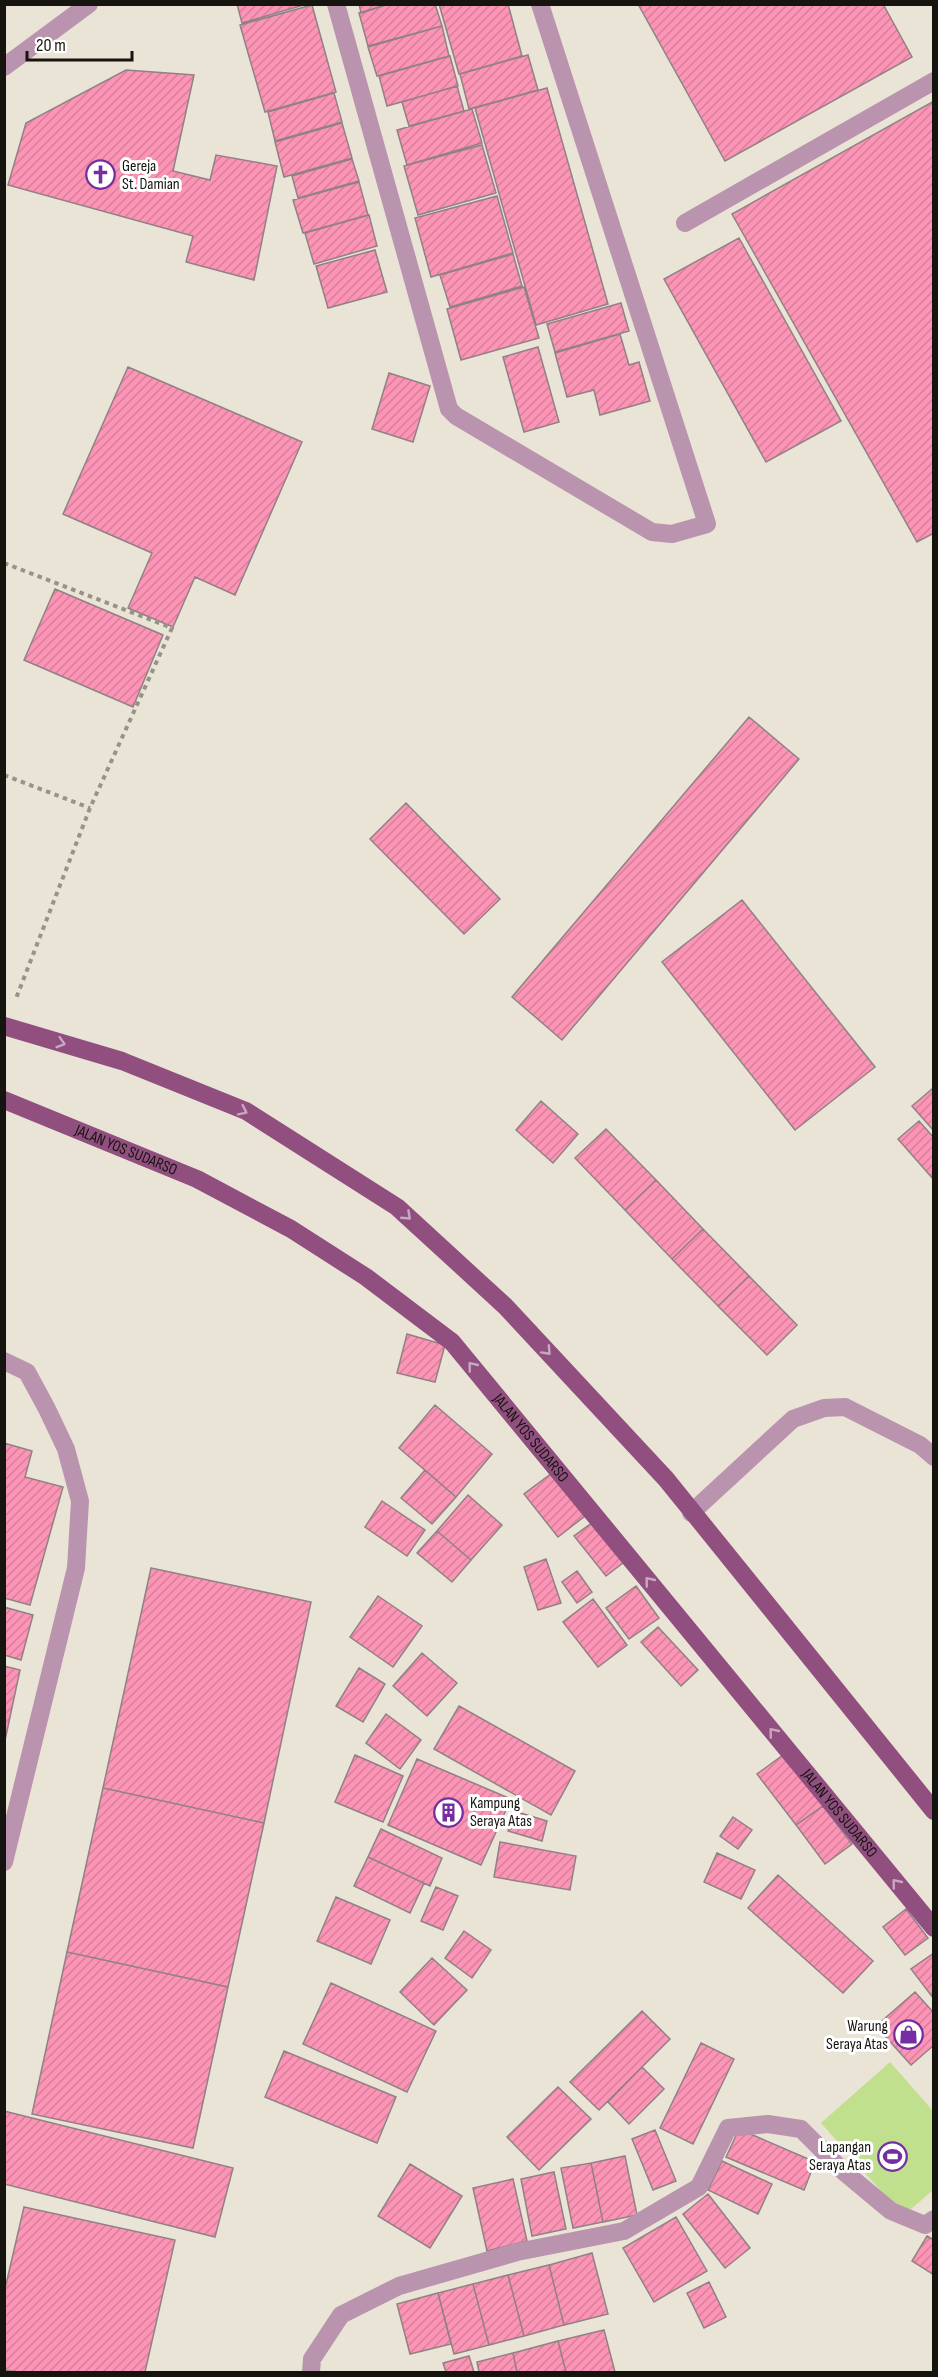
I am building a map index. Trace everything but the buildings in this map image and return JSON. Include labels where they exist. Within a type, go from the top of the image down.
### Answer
[{"type":"main road","points":[[5,1026],[122,1061],[246,1112],[397,1207],[505,1306],[666,1479],[691,1513],[933,1811]]},
{"type":"main road","name":"JALAN YOS SUDARSO","points":[[4,1100],[197,1179],[291,1229],[366,1277],[452,1342],[933,1928]]},
{"type":"street","points":[[4,68],[89,4]]},
{"type":"street","points":[[336,4],[448,409],[456,416],[652,532],[672,534],[707,524],[540,4]]},
{"type":"street","points":[[685,223],[933,81]]},
{"type":"street","points":[[4,1361],[27,1372],[66,1449],[80,1501],[76,1568],[4,1862]]},
{"type":"street","points":[[691,1513],[793,1419],[824,1408],[845,1407],[920,1445],[933,1457]]},
{"type":"street","points":[[311,2373],[312,2359],[341,2315],[399,2286],[517,2252],[624,2231],[699,2187],[728,2128],[768,2124],[801,2129],[843,2171],[891,2211],[925,2225],[933,2219]]},
{"type":"path","points":[[4,563],[172,628],[90,808],[5,1026]]},
{"type":"path","points":[[4,775],[90,808]]},
{"type":"green space","name":"Lapangan Seraya Atas","points":[[890,2062],[933,2111],[933,2190],[903,2216],[821,2123]]},
{"type":"place","name":"Gereja St. Damian","points":[[101,175]]},
{"type":"place","name":"Kampung Seraya Atas","points":[[449,1812]]},
{"type":"place","name":"Warung Seraya Atas","points":[[909,2035]]},
{"type":"place","name":"Lapangan Seraya Atas","points":[[892,2156]]}]
